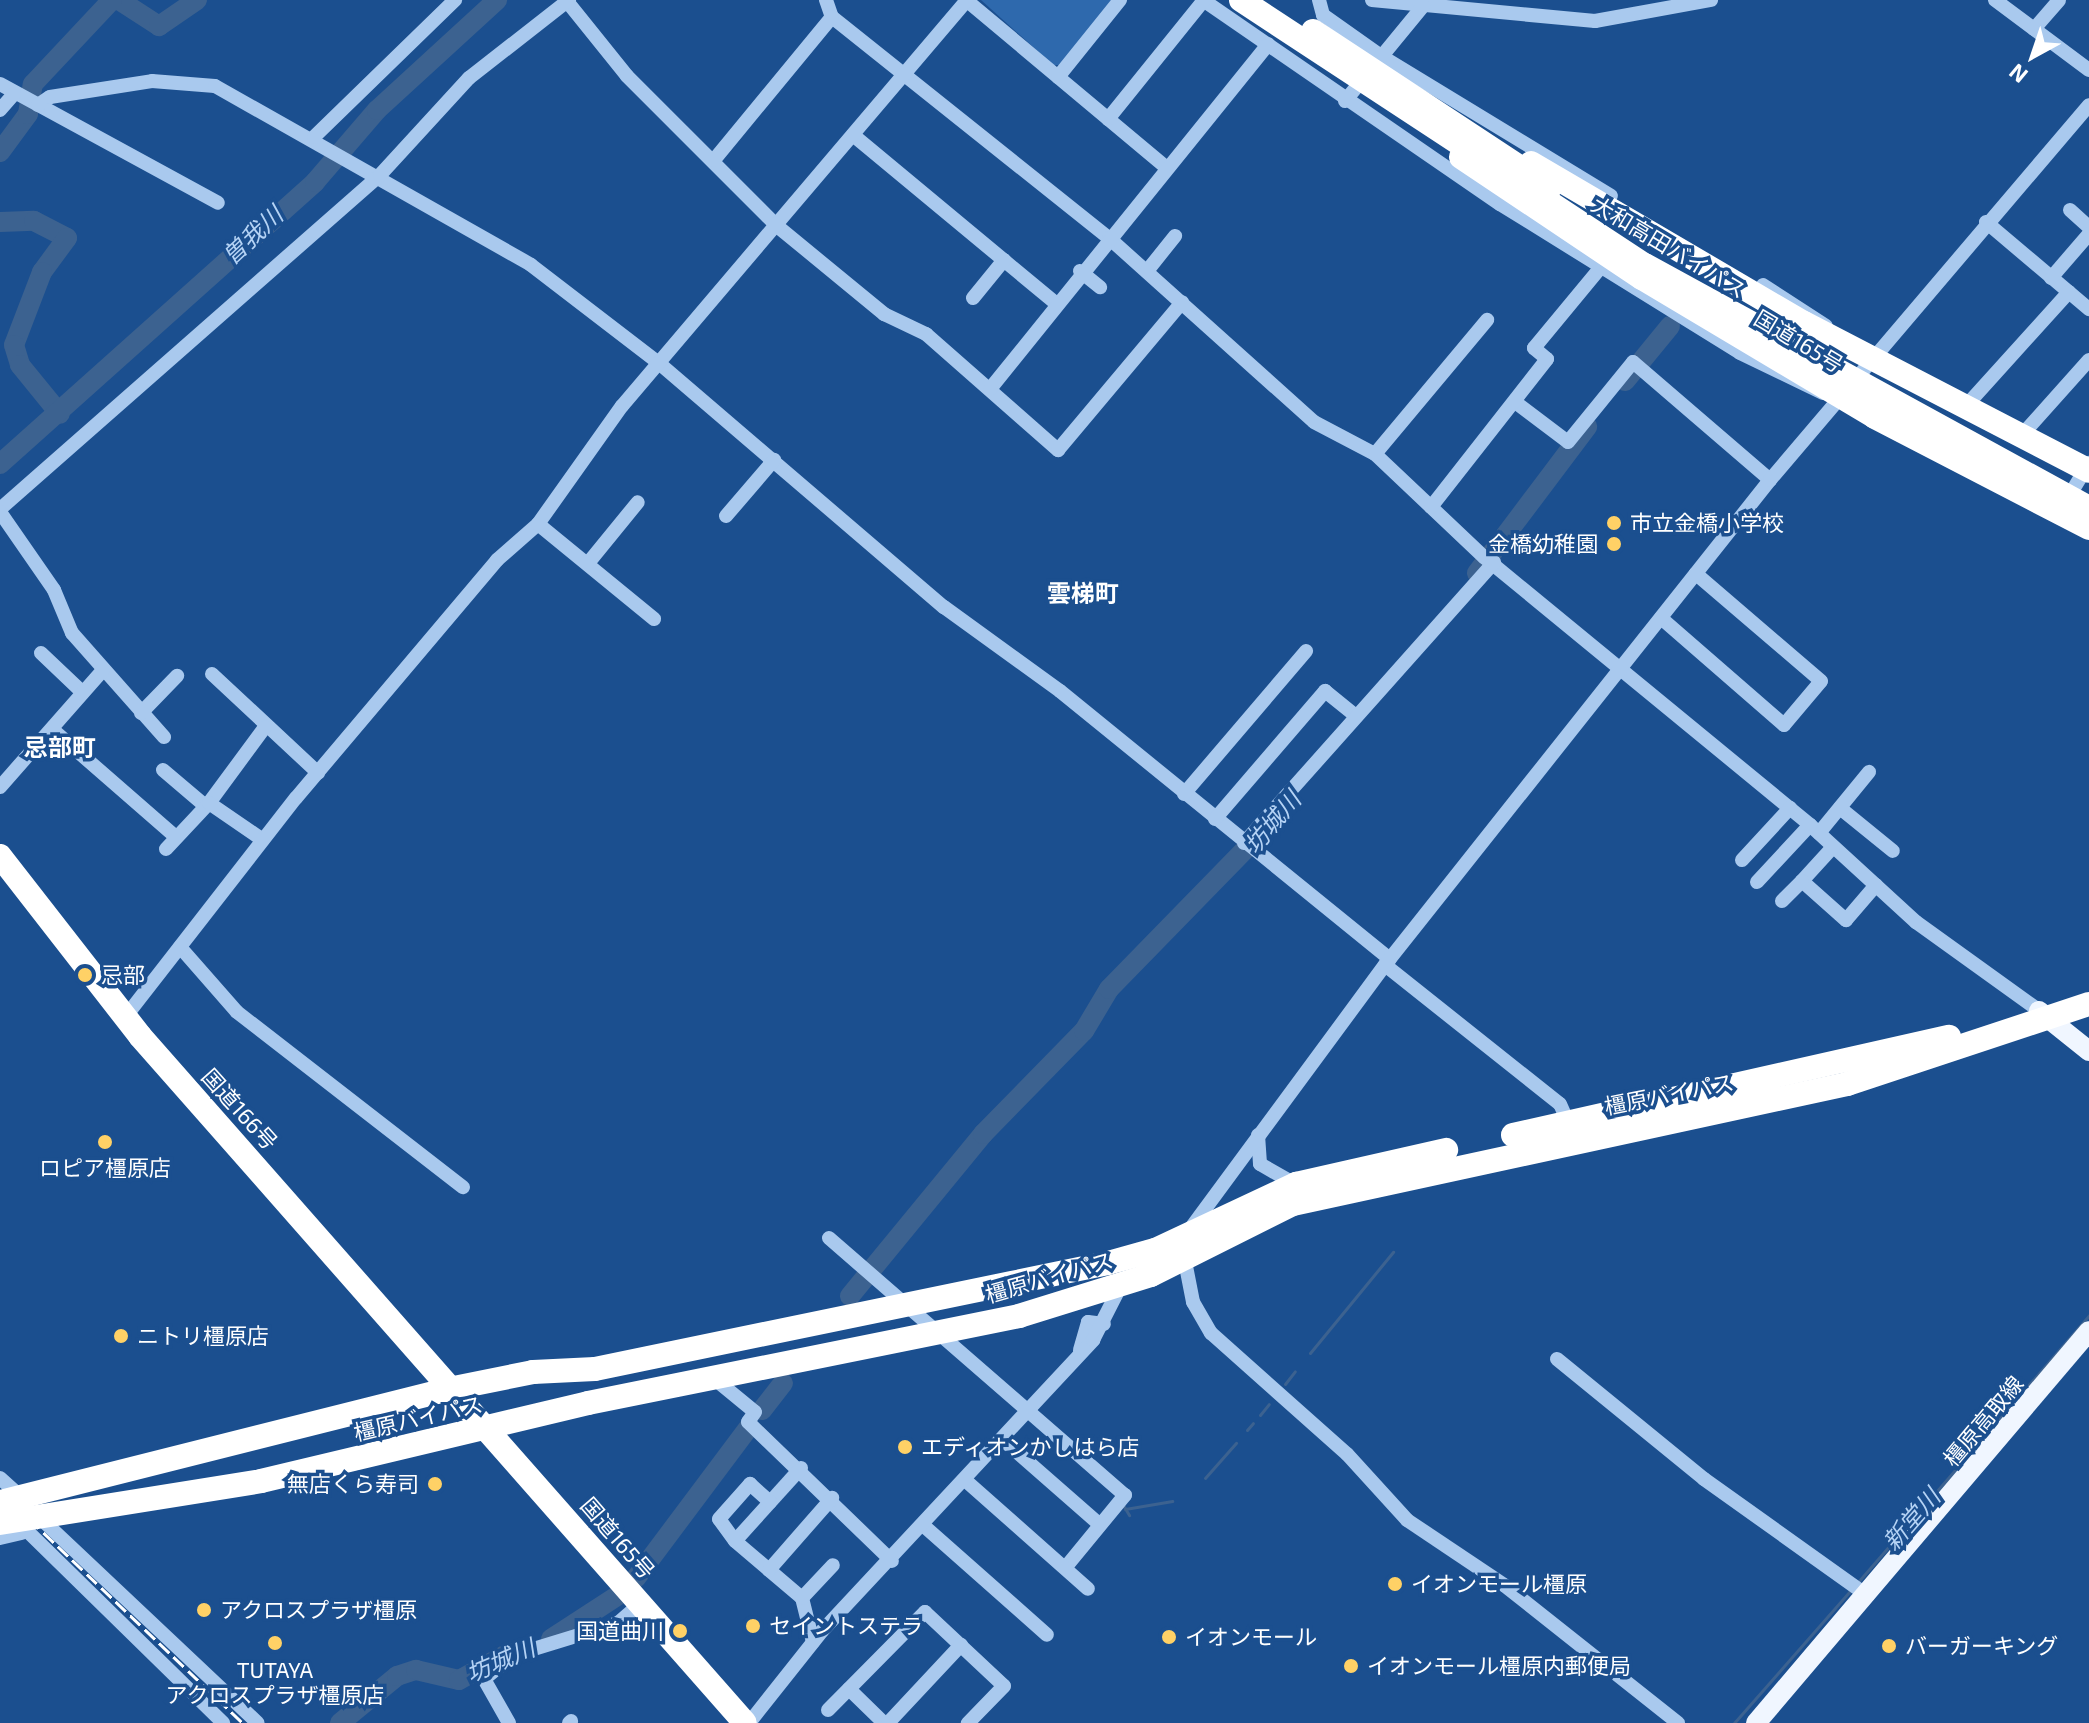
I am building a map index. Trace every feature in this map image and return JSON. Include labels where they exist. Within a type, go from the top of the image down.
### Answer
[{"type":"highway","name":"大和高田バイパス","points":[[1241,0],[1735,300],[2088,473]]},
{"type":"highway","name":"大和高田バイパス","points":[[1269,0],[1382,88],[1727,313],[2089,508]]},
{"type":"highway","name":"国道165号","points":[[1382,88],[1596,200],[1863,353],[2088,473]]},
{"type":"highway","name":"国道165号","points":[[1382,88],[1575,236],[1839,396],[2089,528]]},
{"type":"highway","name":"国道166号","points":[[0,856],[126,1016],[449,1389]]},
{"type":"highway","name":"橿原バイパス","points":[[14,1518],[449,1389],[668,1353],[1108,1263],[1185,1246],[1293,1204],[1847,1084],[2043,1014],[2089,989]]},
{"type":"highway","name":"橿原バイパス","points":[[14,1518],[124,1508],[942,1332],[1122,1283],[1296,1184],[1919,1047],[2089,1004]]},
{"type":"highway","points":[[668,1353],[677,1388]]},
{"type":"highway","name":"国道165号","points":[[449,1389],[747,1723]]},
{"type":"highway","points":[[533,1418],[521,1446],[550,1499]]},
{"type":"main road","points":[[2043,1014],[2089,1051]]},
{"type":"main road","name":"橿原高取線","points":[[1756,1723],[1860,1590],[2089,1331]]},
{"type":"street","points":[[314,137],[455,0]]},
{"type":"street","points":[[164,737],[103,670],[0,510],[374,171],[469,78],[567,0],[627,76],[777,226],[990,389],[1058,450],[1182,302]]},
{"type":"street","points":[[826,0],[832,17],[1109,238],[1314,422],[1375,454],[1489,560],[1790,808],[1876,885],[2043,1014]]},
{"type":"street","points":[[126,1016],[318,773],[497,560],[538,524],[660,364],[966,0],[1167,168]]},
{"type":"street","points":[[1058,77],[1120,0]]},
{"type":"street","points":[[1108,119],[1204,0],[1345,101],[1601,267],[1806,390],[1839,396]]},
{"type":"street","points":[[1319,0],[1323,15],[1381,56],[1810,312],[1863,353]]},
{"type":"street","points":[[1372,0],[1595,21],[1711,0]]},
{"type":"street","points":[[2034,29],[2059,0]]},
{"type":"street","points":[[2005,3],[2089,70]]},
{"type":"street","points":[[1345,101],[1423,6]]},
{"type":"street","points":[[714,160],[832,17]]},
{"type":"street","points":[[990,389],[1054,302],[1268,44]]},
{"type":"street","points":[[38,105],[64,95],[186,82],[249,100],[531,265],[660,364],[944,607],[1215,819],[1560,1104],[1568,1122]]},
{"type":"street","points":[[0,84],[218,203]]},
{"type":"street","points":[[0,110],[14,94]]},
{"type":"street","points":[[1678,1723],[1504,1585],[1407,1520],[1347,1454],[1211,1333],[1193,1302],[1185,1246],[1258,1131],[1387,962],[1839,396],[1863,353],[1986,222],[2089,105]]},
{"type":"street","points":[[853,135],[1054,302]]},
{"type":"street","points":[[2070,210],[2089,227]]},
{"type":"street","points":[[1986,222],[2089,309]]},
{"type":"street","points":[[2051,278],[2089,234]]},
{"type":"street","points":[[1147,271],[1175,236]]},
{"type":"street","points":[[973,298],[1004,260]]},
{"type":"street","points":[[1431,507],[1547,359],[1534,348],[1601,267]]},
{"type":"street","points":[[1080,271],[1100,287]]},
{"type":"street","points":[[1960,462],[1974,412],[2069,292]]},
{"type":"street","points":[[1375,454],[1487,320]]},
{"type":"street","points":[[2021,436],[2089,360]]},
{"type":"street","points":[[1515,402],[1568,442],[1637,366],[1770,480]]},
{"type":"street","points":[[726,516],[774,460]]},
{"type":"street","points":[[2060,513],[2088,473]]},
{"type":"street","points":[[589,562],[638,502]]},
{"type":"street","points":[[538,524],[589,562],[654,619]]},
{"type":"street","points":[[1248,847],[1489,560]]},
{"type":"street","points":[[1661,618],[1784,725],[1821,681],[1696,574]]},
{"type":"street","points":[[1184,794],[1306,651]]},
{"type":"street","points":[[41,653],[81,691]]},
{"type":"street","points":[[0,787],[81,691],[103,670]]},
{"type":"street","points":[[212,674],[265,727],[318,773]]},
{"type":"street","points":[[141,713],[177,676]]},
{"type":"street","points":[[1215,819],[1325,691],[1356,716]]},
{"type":"street","points":[[166,849],[206,804],[265,727]]},
{"type":"street","points":[[52,729],[176,837]]},
{"type":"street","points":[[163,770],[206,804],[263,840]]},
{"type":"street","points":[[1757,882],[1840,808],[1869,772]]},
{"type":"street","points":[[1742,860],[1790,808]]},
{"type":"street","points":[[1840,808],[1893,851]]},
{"type":"street","points":[[1782,901],[1833,847]]},
{"type":"street","points":[[1802,881],[1846,920],[1876,885]]},
{"type":"street","points":[[180,947],[237,1012],[463,1187]]},
{"type":"street","points":[[1258,1131],[1260,1164],[1296,1184]]},
{"type":"street","points":[[829,1238],[901,1304],[942,1332],[1121,1500],[1065,1568]]},
{"type":"street","points":[[747,1723],[813,1642],[892,1561],[1104,1324],[1122,1283]]},
{"type":"street","points":[[1557,1359],[1704,1479],[1860,1590]]},
{"type":"street","points":[[716,1380],[755,1412],[748,1422],[801,1468],[892,1561]]},
{"type":"street","points":[[1002,1439],[1099,1524]]},
{"type":"street","points":[[735,1541],[801,1468]]},
{"type":"street","points":[[0,1478],[14,1518],[223,1723]]},
{"type":"street","points":[[965,1480],[1088,1589]]},
{"type":"street","points":[[770,1502],[750,1484],[719,1519],[735,1541],[802,1598],[813,1642]]},
{"type":"street","points":[[769,1570],[832,1498]]},
{"type":"street","points":[[14,1518],[258,1723]]},
{"type":"street","points":[[924,1526],[1047,1635]]},
{"type":"street","points":[[802,1598],[833,1565]]},
{"type":"street","points":[[509,1723],[484,1679],[514,1655],[618,1623],[640,1604]]},
{"type":"street","points":[[828,1710],[925,1612],[1004,1686],[968,1723]]},
{"type":"street","points":[[849,1689],[886,1723],[961,1645]]},
{"type":"shaded area","points":[[981,0],[1116,0],[1062,65],[1053,65]]},
{"type":"waterway","points":[[0,152],[28,114],[33,84],[112,0]]},
{"type":"waterway","points":[[119,0],[159,26],[197,0]]},
{"type":"waterway","name":"曽我川","points":[[0,464],[315,182],[377,110],[497,0]]},
{"type":"waterway","points":[[0,222],[34,221],[67,238],[42,272],[14,345],[20,365],[60,414]]},
{"type":"waterway","name":"坊城川","points":[[1625,381],[1670,326]]},
{"type":"waterway","name":"坊城川","points":[[1477,573],[1587,427]]},
{"type":"waterway","name":"坊城川","points":[[850,1296],[983,1134],[1084,1031],[1109,989],[1262,832]]},
{"type":"waterway","points":[[1310,1353],[1393,1252]]},
{"type":"waterway","name":"新堂川","points":[[1858,1582],[2089,1315]]},
{"type":"waterway","points":[[1285,1384],[1295,1371]]},
{"type":"waterway","name":"坊城川","points":[[762,1410],[783,1383]]},
{"type":"waterway","points":[[1260,1415],[1269,1404]]},
{"type":"waterway","points":[[1247,1430],[1253,1423]]},
{"type":"waterway","name":"坊城川","points":[[636,1578],[749,1427]]},
{"type":"waterway","points":[[1205,1478],[1236,1443]]},
{"type":"waterway","points":[[1125,1509],[1172,1501]]},
{"type":"waterway","points":[[1123,1505],[1129,1515]]},
{"type":"waterway","name":"新堂川","points":[[1734,1723],[1851,1590]]},
{"type":"waterway","name":"坊城川","points":[[551,1639],[617,1596]]},
{"type":"waterway","points":[[340,1723],[397,1676],[416,1670],[459,1680],[509,1653]]},
{"type":"railway","points":[[0,1491],[243,1723]]},
{"type":"place","name":"市立金橋小学校","points":[[1614,523]]},
{"type":"place","name":"金橋幼稚園","points":[[1614,544]]},
{"type":"place","name":"忌部","points":[[85,975]]},
{"type":"place","name":"ロピア橿原店","points":[[105,1142]]},
{"type":"place","name":"ニトリ橿原店","points":[[121,1336]]},
{"type":"place","name":"エディオンかしはら店","points":[[905,1447]]},
{"type":"place","name":"無店くら寿司","points":[[435,1484]]},
{"type":"place","name":"イオンモール橿原","points":[[1395,1584]]},
{"type":"place","name":"アクロスプラザ橿原","points":[[204,1610]]},
{"type":"place","name":"セイントステラ","points":[[753,1626]]},
{"type":"place","name":"国道曲川","points":[[680,1631]]},
{"type":"place","name":"イオンモール","points":[[1169,1637]]},
{"type":"place","name":"TUTAYA アクロスプラザ橿原店","points":[[275,1643]]},
{"type":"place","name":"バーガーキング","points":[[1889,1646]]},
{"type":"place","name":"イオンモール橿原内郵便局","points":[[1351,1666]]},
{"type":"district","name":"雲梯町","points":[[1083,593]]},
{"type":"district","name":"忌部町","points":[[60,747]]}]
